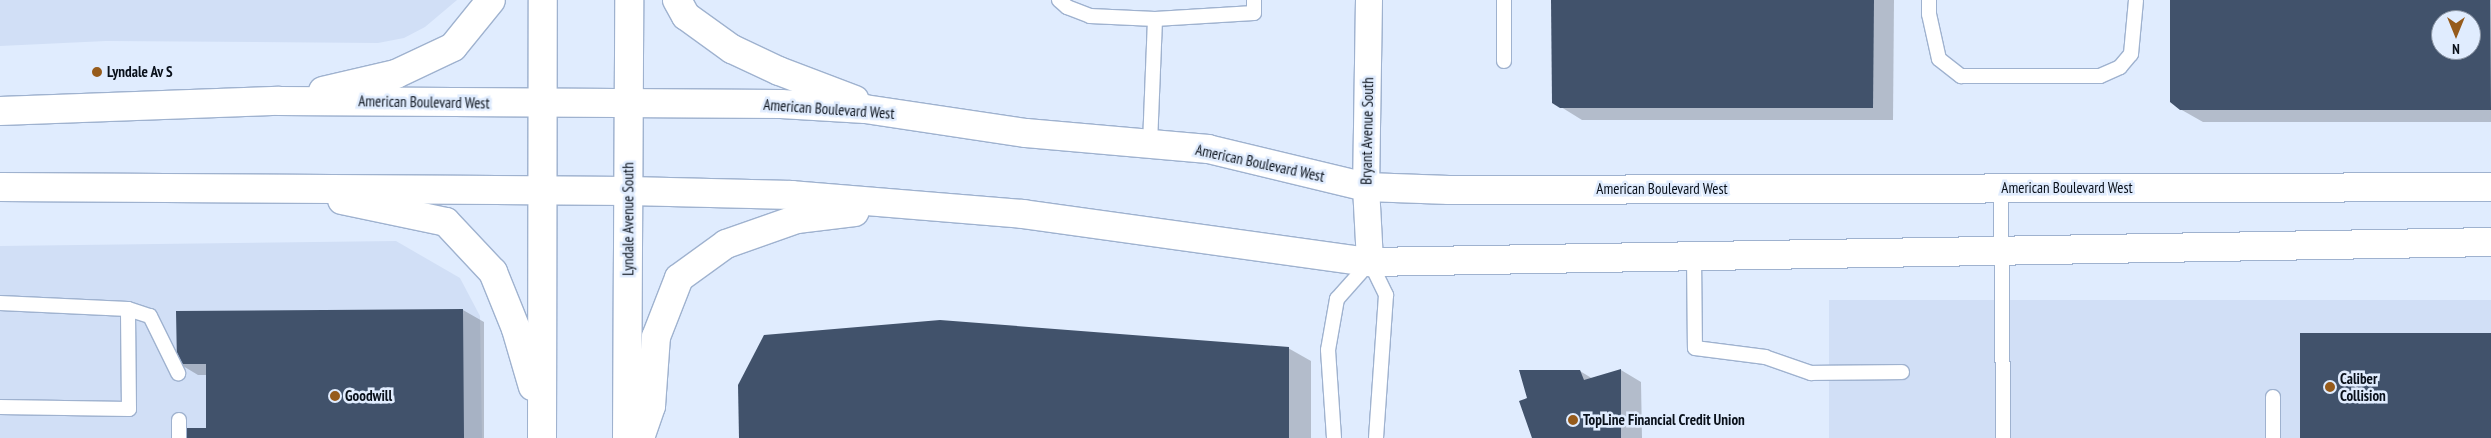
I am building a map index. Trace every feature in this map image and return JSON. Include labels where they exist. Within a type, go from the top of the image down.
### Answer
[{"type":"main road","points":[[279,101],[396,74],[453,47],[491,0]]},
{"type":"main road","points":[[542,429],[543,0]]},
{"type":"main road","name":"Lyndale Avenue South","points":[[627,438],[629,0]]},
{"type":"main road","points":[[677,0],[686,16],[732,49],[779,71],[890,113]]},
{"type":"main road","name":"American Boulevard West","points":[[0,111],[279,101],[781,104],[865,109],[1026,133],[1208,149],[1366,187],[1449,190],[2491,187]]},
{"type":"main road","points":[[0,186],[629,191],[792,195],[1023,214],[1370,262],[2491,242]]},
{"type":"main road","points":[[281,188],[446,222],[493,272],[516,329],[542,429]]},
{"type":"main road","points":[[640,438],[651,406],[656,337],[679,278],[726,244],[797,219],[910,205]]},
{"type":"street","name":"Bryant Avenue South","points":[[1369,0],[1366,187],[1370,262]]},
{"type":"lane","points":[[1059,0],[1067,7],[1090,16],[1154,19],[1254,13],[1254,0]]},
{"type":"lane","points":[[1504,0],[1504,61]]},
{"type":"lane","points":[[1929,0],[1929,14],[1939,59],[1960,76],[2100,76],[2120,67],[2131,54],[2136,0]]},
{"type":"lane","points":[[1150,144],[1154,19]]},
{"type":"lane","points":[[2001,188],[2003,438]]},
{"type":"lane","points":[[1694,256],[1695,348],[1765,357],[1811,373],[1902,372]]},
{"type":"lane","points":[[1334,438],[1328,350],[1337,299],[1370,262],[1386,295],[1376,438]]},
{"type":"lane","points":[[0,303],[128,309],[150,316],[178,373]]},
{"type":"lane","points":[[0,406],[129,409],[128,309]]},
{"type":"lane","points":[[2273,397],[2274,438]]},
{"type":"lane","points":[[178,438],[179,420]]},
{"type":"shaded area","points":[[0,0],[457,0],[425,27],[404,38],[378,43],[106,41],[0,46]]},
{"type":"shaded area","points":[[396,241],[460,278],[480,316],[482,438],[0,438],[0,246]]},
{"type":"shaded area","points":[[1829,300],[2491,300],[2491,438],[1829,438]]},
{"type":"building","points":[[1551,0],[1874,0],[1873,108],[1560,108],[1552,103]]},
{"type":"building","points":[[2170,0],[2490,0],[2491,110],[2180,110],[2170,102]]},
{"type":"building","name":"Goodwill","points":[[463,309],[464,438],[184,438],[183,428],[206,428],[206,364],[177,364],[176,311]]},
{"type":"building","points":[[940,320],[1289,347],[1289,438],[739,438],[738,385],[764,335]]},
{"type":"building","points":[[2300,333],[2491,333],[2491,438],[2300,438]]},
{"type":"building","name":"TopLine Financial Credit Union","points":[[1621,369],[1621,438],[1532,438],[1519,401],[1527,398],[1519,370],[1580,370],[1584,380]]},
{"type":"place","name":"Lyndale Av S","points":[[97,72]]},
{"type":"place","name":"Caliber Collision","points":[[2330,387]]},
{"type":"place","name":"Goodwill","points":[[335,396]]},
{"type":"place","name":"TopLine Financial Credit Union","points":[[1573,420]]}]
